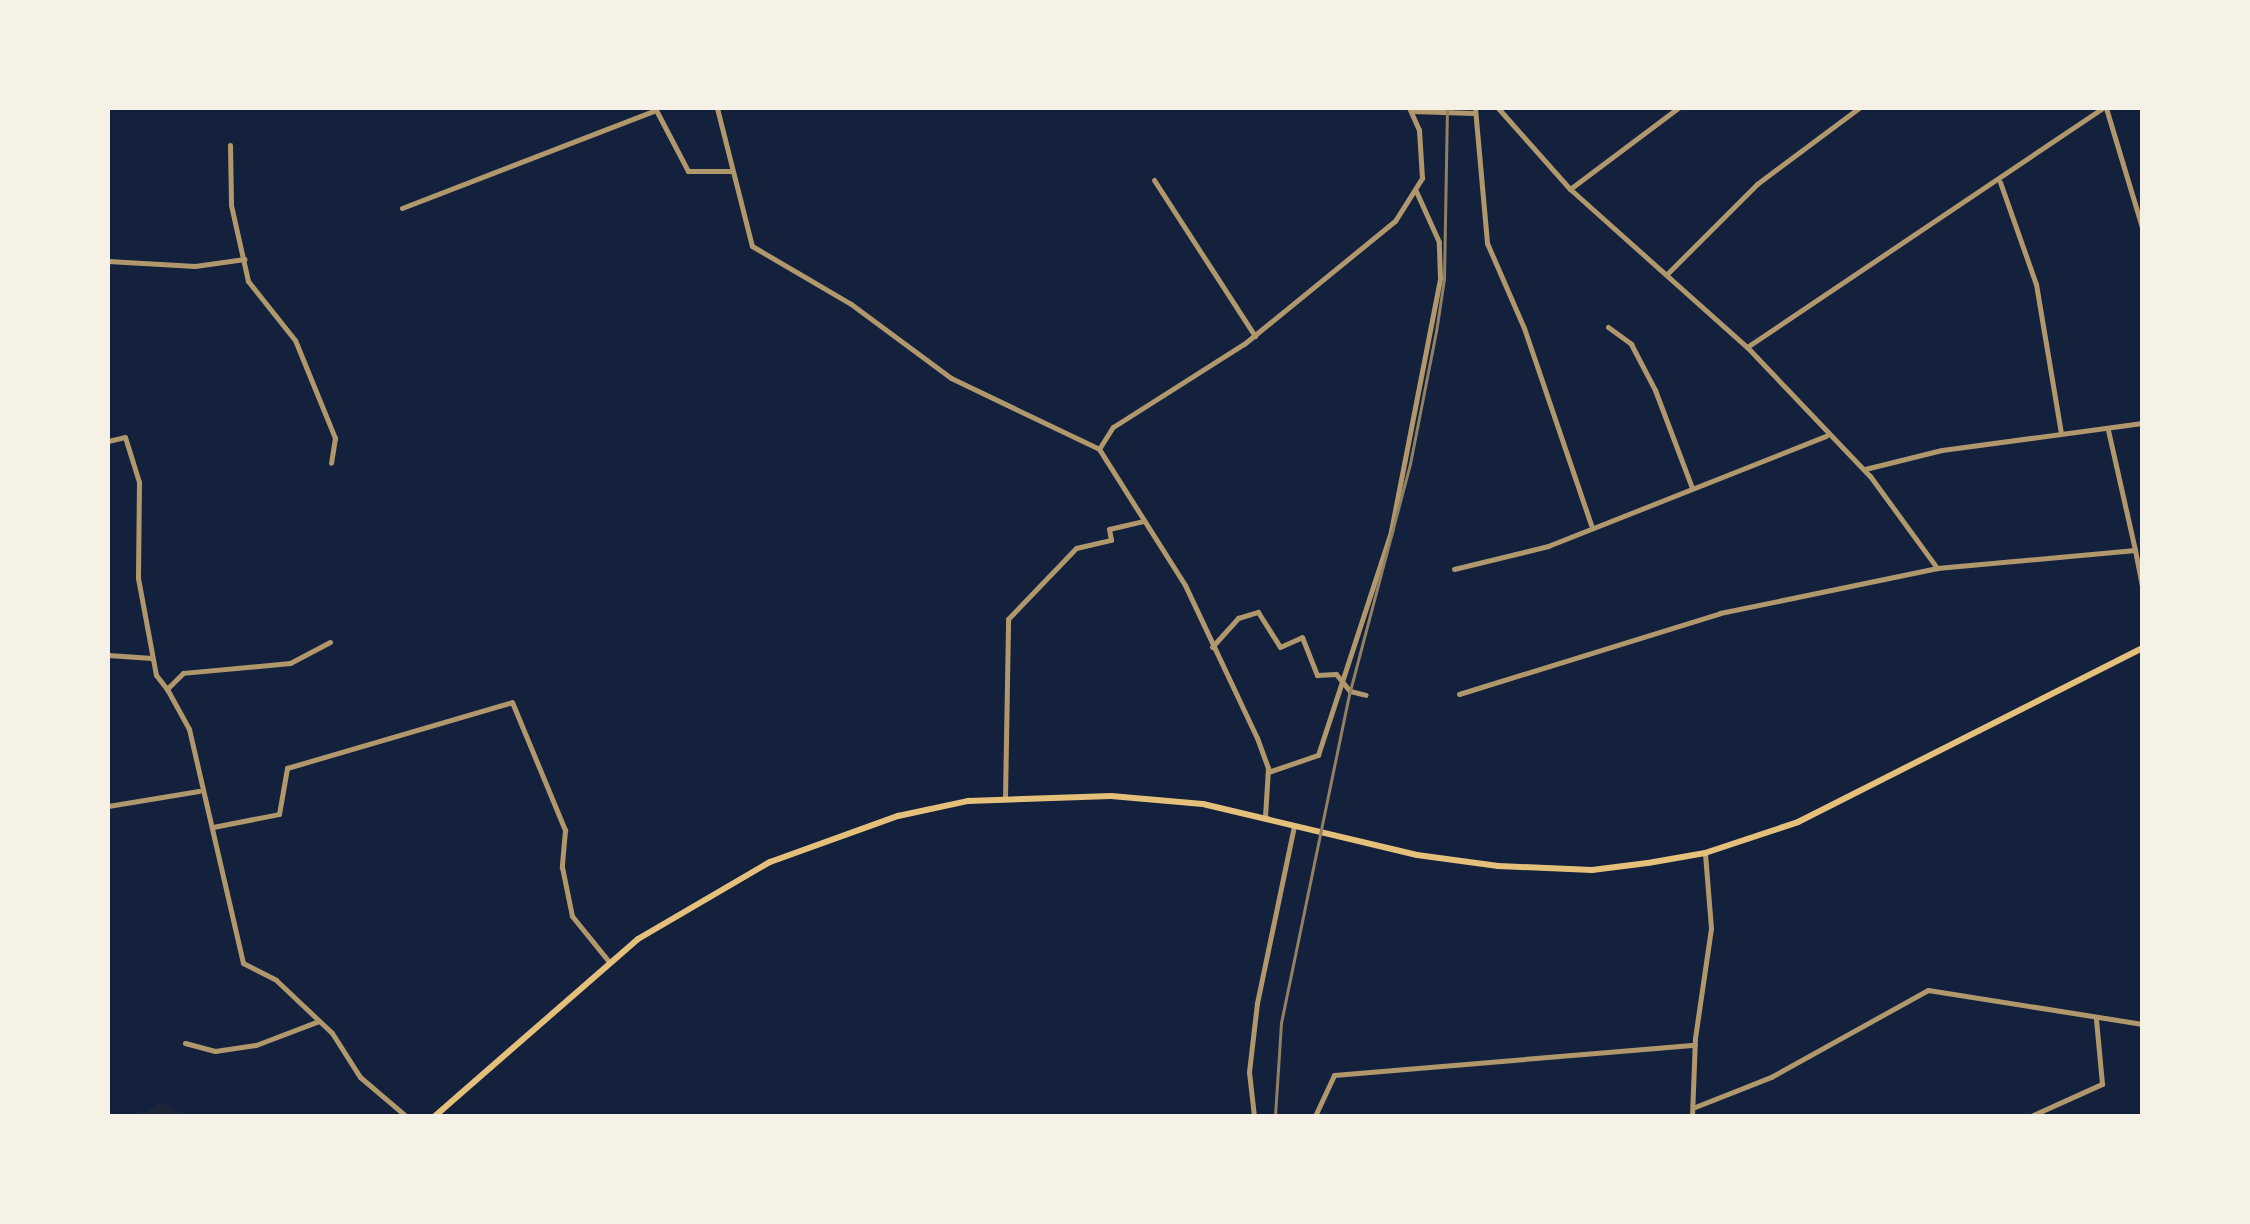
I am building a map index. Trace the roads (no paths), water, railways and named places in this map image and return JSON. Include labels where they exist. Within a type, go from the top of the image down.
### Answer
[{"type":"main road","points":[[435,1116],[610,963],[694,904],[770,862],[898,816],[1005,798],[1111,796],[1265,817],[1417,856],[1498,866],[1592,870],[1706,854],[1871,790],[2142,648]]},
{"type":"street","points":[[717,108],[752,246],[851,304],[951,378],[1098,449],[1146,520],[1212,647],[1268,772],[1265,817]]},
{"type":"street","points":[[1498,108],[1570,189],[1748,347],[1826,436],[1864,470],[1936,568]]},
{"type":"street","points":[[1570,189],[1678,108]]},
{"type":"street","points":[[1668,273],[1757,184],[1859,108]]},
{"type":"street","points":[[1748,347],[2000,182],[2105,108],[2142,227]]},
{"type":"street","points":[[1098,449],[1113,427],[1255,336],[1396,221],[1416,191],[1424,159],[1411,109],[1474,110],[1487,243],[1524,328],[1591,525]]},
{"type":"street","points":[[402,208],[656,110],[688,171],[732,171]]},
{"type":"street","points":[[230,144],[231,205],[248,281],[295,340],[324,403],[335,438],[331,463]]},
{"type":"street","points":[[1154,180],[1255,336]]},
{"type":"street","points":[[2000,182],[2036,284],[2061,433]]},
{"type":"street","points":[[1268,772],[1318,755],[1391,531],[1440,278],[1439,242],[1416,191]]},
{"type":"street","points":[[108,261],[195,266],[246,259]]},
{"type":"street","points":[[1608,326],[1631,344],[1655,390],[1692,488]]},
{"type":"street","points":[[1864,470],[1942,450],[2142,423]]},
{"type":"street","points":[[2108,430],[2142,585]]},
{"type":"street","points":[[1454,569],[1548,546],[1591,525],[1826,436]]},
{"type":"street","points":[[108,441],[125,437],[139,482],[138,578],[152,658],[189,729],[199,792],[213,827],[243,963],[276,980],[319,1021],[344,1060],[406,1116]]},
{"type":"street","points":[[1005,798],[1008,620],[1076,548],[1112,540],[1109,529],[1146,520]]},
{"type":"street","points":[[1460,694],[1720,613],[1936,568],[2135,550]]},
{"type":"street","points":[[1212,647],[1238,618],[1258,612],[1280,647],[1302,638],[1317,675],[1342,678]]},
{"type":"street","points":[[166,689],[183,673],[290,663],[330,642]]},
{"type":"street","points":[[108,655],[152,658]]},
{"type":"street","points":[[1342,678],[1350,691],[1366,695]]},
{"type":"street","points":[[213,827],[279,814],[287,768],[512,702],[565,830],[562,867],[572,916],[610,963]]},
{"type":"street","points":[[108,806],[199,792]]},
{"type":"street","points":[[1254,1116],[1249,1072],[1258,1003],[1294,824]]},
{"type":"street","points":[[1692,1116],[1695,1045],[1712,928],[1706,854]]},
{"type":"street","points":[[1695,1107],[1771,1077],[1928,990],[2142,1024]]},
{"type":"street","points":[[2031,1116],[2102,1084],[2096,1018]]},
{"type":"street","points":[[185,1043],[216,1052],[256,1045],[319,1021]]},
{"type":"street","points":[[1314,1116],[1334,1076],[1695,1045]]},
{"type":"railway","points":[[1275,1116],[1281,1023],[1350,691],[1410,464],[1436,332],[1444,279],[1447,108]]}]
